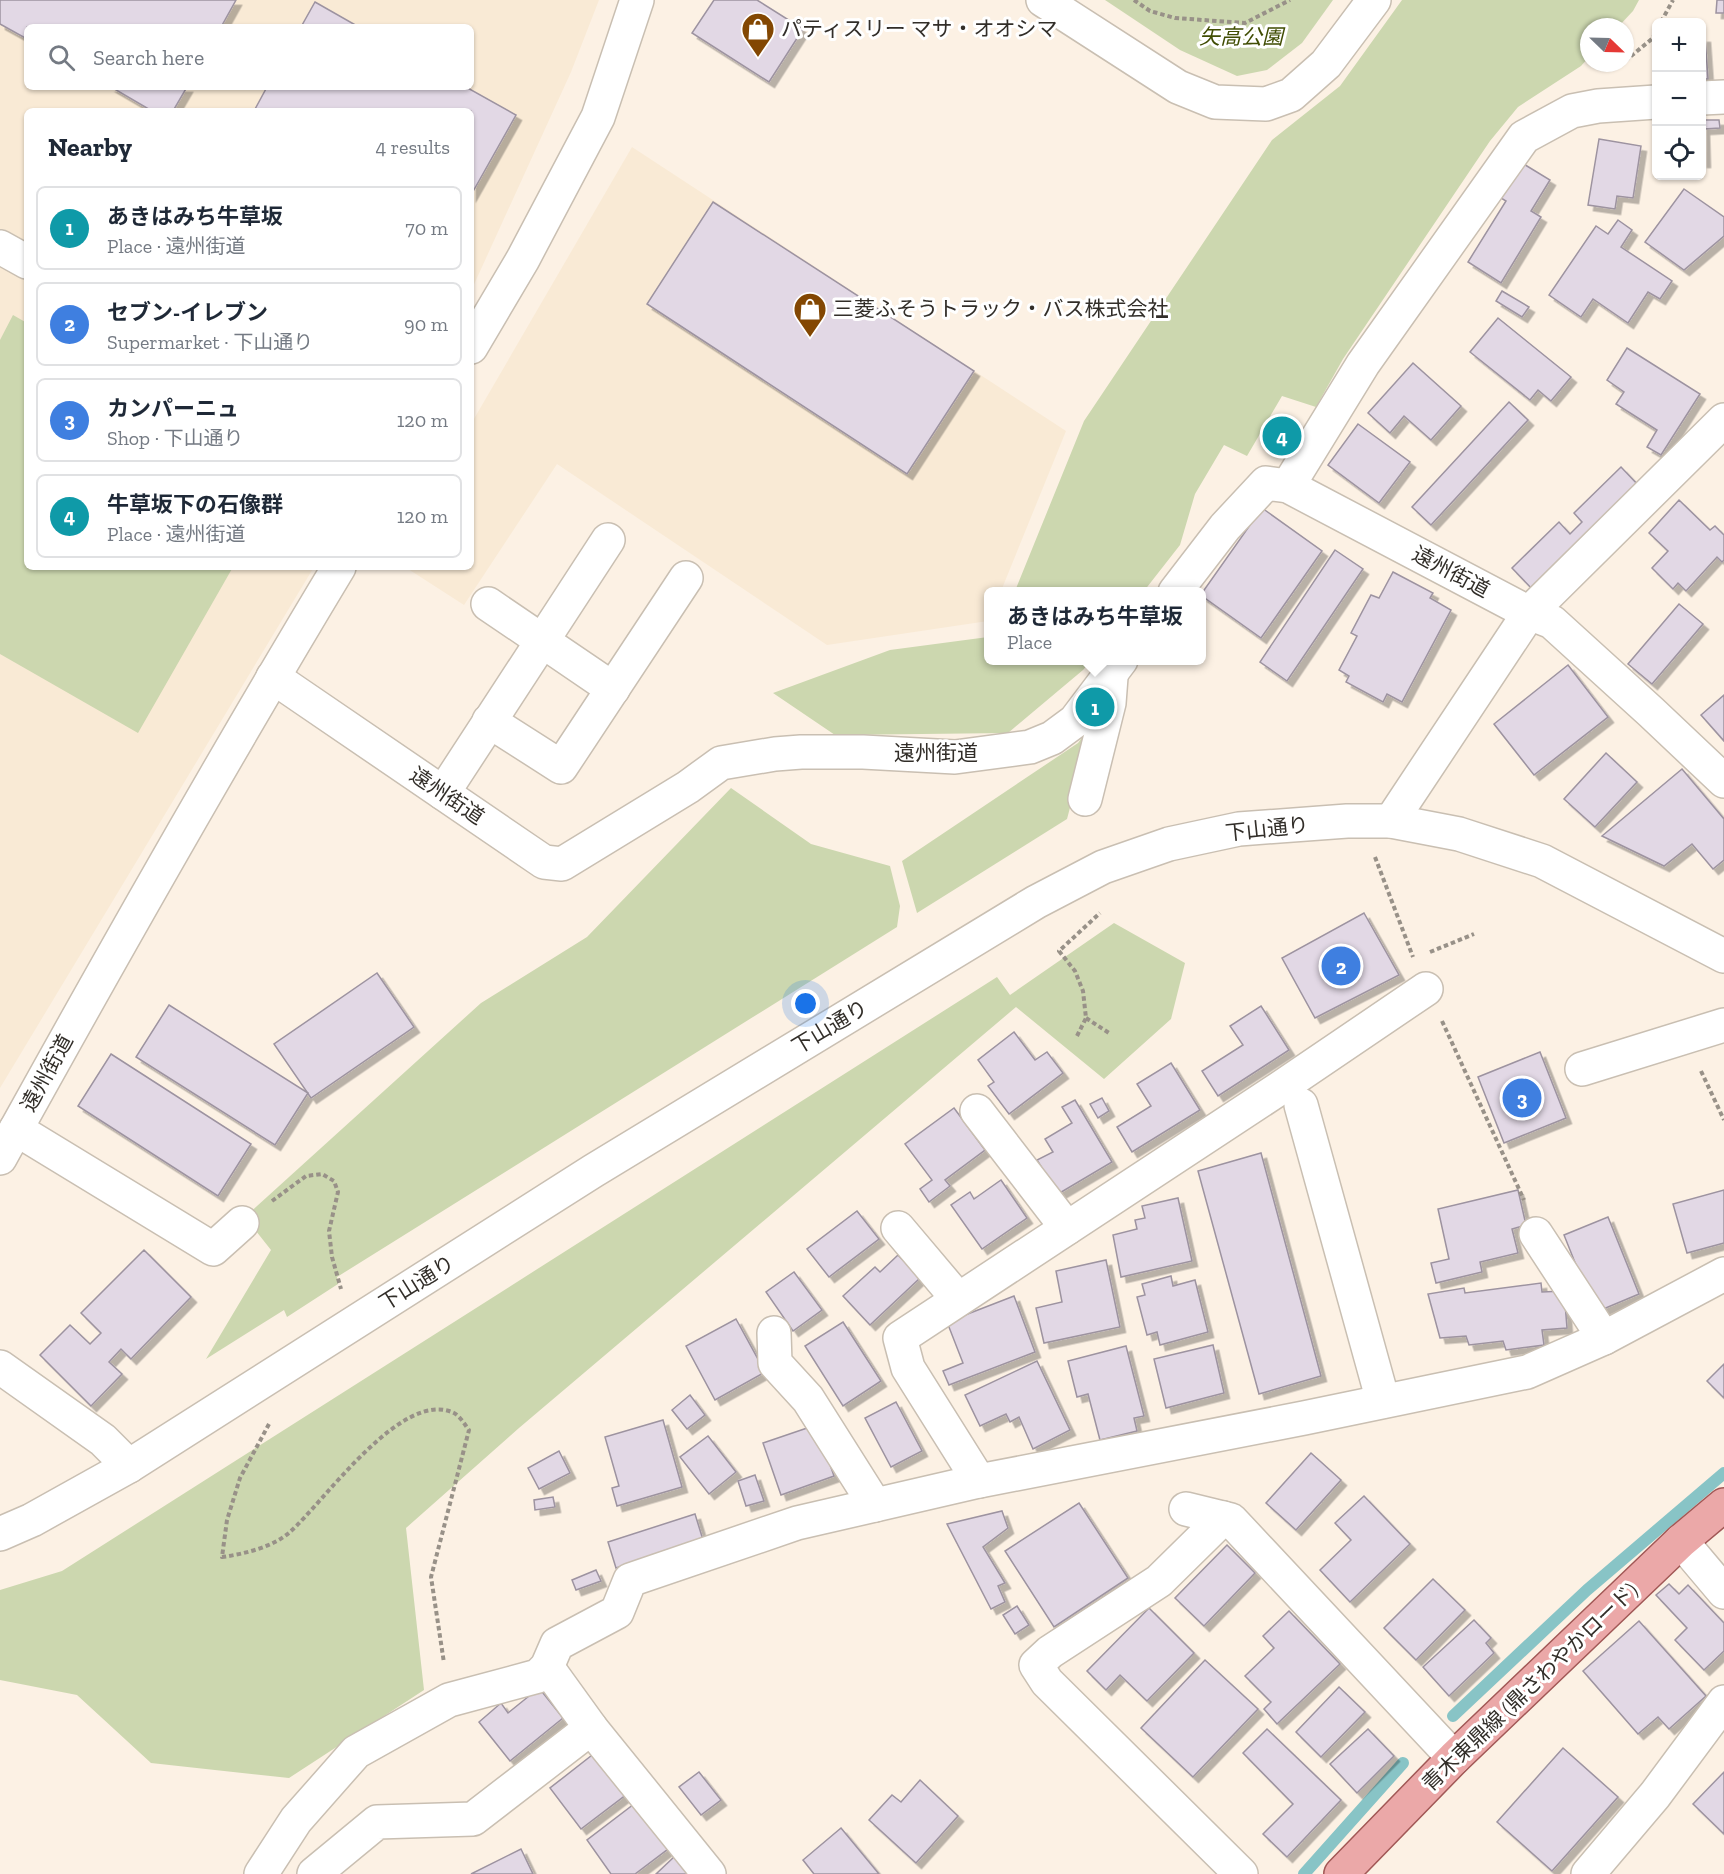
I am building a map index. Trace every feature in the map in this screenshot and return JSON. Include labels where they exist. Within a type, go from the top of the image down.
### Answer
[{"type":"main road","name":"青木東鼎線 (鼎さわやかロード)","points":[[1341,1874],[1454,1758],[1681,1541],[1724,1505]]},
{"type":"street","points":[[474,342],[523,259],[598,117],[637,0]]},
{"type":"street","points":[[1043,0],[1178,87],[1215,102],[1266,104],[1291,95],[1326,64],[1374,0]]},
{"type":"street","points":[[1706,98],[1724,97]]},
{"type":"street","points":[[1178,587],[1225,527],[1266,483],[1288,486],[1363,364],[1524,137],[1572,111],[1598,106],[1652,102]]},
{"type":"street","points":[[0,247],[24,260]]},
{"type":"street","points":[[1391,822],[1529,613],[1724,420]]},
{"type":"street","name":"遠州街道","points":[[1288,486],[1529,613],[1552,622],[1652,712],[1724,782]]},
{"type":"street","points":[[444,793],[608,540]]},
{"type":"street","points":[[273,677],[337,570]]},
{"type":"street","points":[[489,721],[561,767],[686,578]]},
{"type":"street","points":[[488,604],[613,689]]},
{"type":"street","points":[[1085,799],[1116,667]]},
{"type":"street","name":"遠州街道","points":[[0,1158],[273,677],[544,862],[562,864],[688,787],[721,763],[801,752],[863,752],[955,757],[1030,747],[1052,738],[1075,721],[1116,667]]},
{"type":"street","name":"下山通り","points":[[0,1534],[32,1520],[129,1466],[594,1171],[1036,902],[1103,867],[1169,844],[1239,829],[1347,821],[1391,822],[1459,834],[1542,861],[1724,956]]},
{"type":"street","points":[[979,1481],[908,1368],[900,1338],[1426,989]]},
{"type":"street","points":[[1582,1069],[1724,1025]]},
{"type":"street","points":[[1301,1105],[1383,1401]]},
{"type":"street","points":[[977,1111],[1067,1228]]},
{"type":"street","points":[[16,1129],[213,1249],[242,1223]]},
{"type":"street","points":[[898,1228],[958,1299]]},
{"type":"street","points":[[1536,1234],[1604,1338]]},
{"type":"street","points":[[261,1874],[296,1820],[356,1752],[449,1700],[538,1676],[547,1667],[557,1644],[617,1612],[630,1580],[797,1523],[874,1505],[979,1481],[1527,1372],[1604,1338],[1724,1275]]},
{"type":"street","points":[[774,1333],[775,1363],[808,1399],[874,1505]]},
{"type":"street","points":[[0,1367],[103,1440],[129,1466]]},
{"type":"street","points":[[1186,1509],[1231,1520],[1454,1758]]},
{"type":"street","points":[[1223,1518],[1159,1581],[1050,1652],[1036,1665],[1047,1682],[1241,1874]]},
{"type":"street","points":[[1681,1541],[1724,1592]]},
{"type":"street","points":[[547,1667],[591,1728],[709,1874]]},
{"type":"street","points":[[1588,1874],[1655,1795],[1724,1702]]},
{"type":"street","points":[[314,1874],[377,1822],[473,1820],[591,1728]]},
{"type":"path","points":[[1134,0],[1150,11],[1175,18],[1245,23],[1290,0]]},
{"type":"path","points":[[1663,18],[1674,0]]},
{"type":"path","points":[[1634,54],[1652,39]]},
{"type":"path","points":[[1378,867],[1414,959],[1474,934]]},
{"type":"path","points":[[1077,1036],[1086,1018],[1083,991],[1075,971],[1059,951],[1103,910]]},
{"type":"path","points":[[1426,989],[1522,1196],[1536,1234]]},
{"type":"path","points":[[1086,1018],[1109,1034]]},
{"type":"path","points":[[1685,1037],[1724,1120]]},
{"type":"path","points":[[242,1223],[306,1176],[322,1174],[334,1180],[338,1192],[329,1232],[338,1284]]},
{"type":"path","points":[[272,1418],[240,1478],[226,1520],[222,1557],[248,1554],[289,1533],[374,1443],[412,1416],[437,1409],[455,1413],[469,1430],[431,1576],[449,1700]]},
{"type":"shaded area","points":[[0,0],[599,0],[571,72],[474,284],[474,108],[24,108],[24,570],[312,570],[0,1088]]},
{"type":"shaded area","points":[[632,147],[1066,431],[1003,587],[984,587],[984,622],[827,645],[557,464],[464,605],[410,570],[474,570],[474,419]]},
{"type":"green space","name":"矢高公園","points":[[1105,0],[1333,0],[1302,43],[1267,70],[1237,76],[1180,50]]},
{"type":"green space","points":[[1402,0],[1639,0],[1626,18],[1580,18],[1580,67],[1518,107],[1490,141],[1343,359],[1316,407],[1282,396],[1247,456],[1224,445],[1195,494],[1180,545],[1147,587],[1017,587],[1084,421],[1272,140],[1340,86]]},
{"type":"green space","points":[[13,315],[24,321],[24,570],[231,570],[138,733],[0,654],[0,340]]},
{"type":"green space","points":[[984,638],[984,665],[1087,665],[1008,733],[835,735],[773,693],[890,650]]},
{"type":"green space","points":[[1092,724],[1067,819],[917,913],[902,861],[1078,743]]},
{"type":"green space","points":[[731,788],[811,844],[890,866],[900,906],[897,927],[337,1277],[338,1284],[287,1317],[284,1310],[206,1359],[271,1250],[245,1217],[481,1003],[587,937]]},
{"type":"green space","points":[[1114,923],[1185,963],[1171,1019],[1104,1079],[1016,1007],[519,1428],[406,1528],[424,1690],[289,1778],[151,1763],[77,1695],[0,1680],[0,1590],[62,1571],[997,977],[1010,995]]},
{"type":"building","points":[[0,0],[236,0],[223,24],[24,24],[24,37],[0,24]]},
{"type":"building","name":"パティスリー マサ・オオシマ","points":[[714,0],[757,0],[803,29],[769,82],[692,33]]},
{"type":"building","points":[[1717,0],[1724,0],[1724,13],[1716,13]]},
{"type":"building","points":[[315,2],[354,24],[303,24]]},
{"type":"building","points":[[1706,51],[1708,79],[1706,79]]},
{"type":"building","points":[[116,90],[185,90],[175,108],[147,108]]},
{"type":"building","points":[[265,90],[471,90],[516,115],[474,190],[474,108],[256,108]]},
{"type":"building","points":[[1706,120],[1719,120],[1720,128],[1706,129]]},
{"type":"building","points":[[1599,139],[1641,146],[1633,198],[1617,196],[1615,209],[1588,205]]},
{"type":"building","points":[[1522,163],[1550,180],[1531,211],[1541,217],[1501,283],[1468,262],[1506,201],[1501,198]]},
{"type":"building","points":[[1684,189],[1724,217],[1724,236],[1684,270],[1645,242]]},
{"type":"building","name":"三菱ふそうトラック・バス株式会社","points":[[713,202],[974,371],[907,474],[647,304]]},
{"type":"building","points":[[1618,220],[1632,230],[1621,247],[1672,281],[1660,299],[1648,292],[1628,323],[1593,299],[1581,317],[1549,295],[1596,226],[1608,234]]},
{"type":"building","points":[[1502,291],[1529,307],[1522,317],[1496,301]]},
{"type":"building","points":[[1498,318],[1571,377],[1551,401],[1538,390],[1530,400],[1470,352]]},
{"type":"building","points":[[1627,348],[1700,394],[1661,455],[1647,447],[1657,430],[1616,404],[1624,392],[1607,380]]},
{"type":"building","points":[[1413,363],[1461,406],[1431,440],[1404,416],[1390,433],[1368,413]]},
{"type":"building","points":[[1509,402],[1528,420],[1431,525],[1412,507]]},
{"type":"building","points":[[1358,424],[1410,462],[1379,503],[1328,465]]},
{"type":"building","points":[[1621,467],[1640,487],[1534,591],[1512,568],[1559,522],[1570,534],[1582,522],[1574,513]]},
{"type":"building","points":[[1679,500],[1710,530],[1715,526],[1724,535],[1724,560],[1722,562],[1717,557],[1686,591],[1678,583],[1673,589],[1652,568],[1668,551],[1649,533]]},
{"type":"building","points":[[1262,508],[1322,551],[1261,638],[1206,599],[1206,587]]},
{"type":"building","points":[[1335,550],[1363,569],[1287,681],[1260,662]]},
{"type":"building","points":[[1393,572],[1433,593],[1430,598],[1451,610],[1402,702],[1387,694],[1383,702],[1346,682],[1349,676],[1339,670],[1357,636],[1351,633],[1371,595],[1379,598]]},
{"type":"building","points":[[1679,604],[1703,624],[1652,684],[1628,664]]},
{"type":"building","points":[[1568,665],[1608,717],[1534,775],[1494,724]]},
{"type":"building","points":[[1724,695],[1724,741],[1701,715]]},
{"type":"building","points":[[1606,753],[1637,782],[1595,827],[1564,799]]},
{"type":"building","points":[[1682,769],[1724,819],[1724,860],[1713,869],[1692,844],[1664,866],[1602,836]]},
{"type":"building","points":[[1364,913],[1399,975],[1315,1018],[1282,958]]},
{"type":"building","points":[[377,973],[414,1027],[311,1098],[274,1044]]},
{"type":"building","points":[[169,1005],[308,1093],[275,1145],[136,1057]]},
{"type":"building","points":[[1261,1006],[1289,1050],[1218,1096],[1202,1071],[1243,1045],[1230,1026]]},
{"type":"building","points":[[1014,1032],[1035,1060],[1047,1052],[1063,1073],[1009,1114],[988,1086],[994,1082],[978,1060]]},
{"type":"building","points":[[1540,1052],[1566,1118],[1504,1143],[1478,1077]]},
{"type":"building","points":[[111,1054],[251,1144],[218,1196],[78,1106]]},
{"type":"building","points":[[1171,1063],[1200,1110],[1132,1152],[1117,1127],[1151,1106],[1137,1084]]},
{"type":"building","points":[[1102,1098],[1109,1111],[1098,1118],[1090,1104]]},
{"type":"building","points":[[1075,1100],[1112,1162],[1058,1194],[1037,1160],[1053,1152],[1045,1139],[1072,1123],[1062,1107]]},
{"type":"building","points":[[954,1108],[985,1150],[945,1180],[950,1186],[929,1202],[920,1189],[932,1180],[905,1144]]},
{"type":"building","points":[[1261,1153],[1321,1376],[1259,1394],[1198,1171]]},
{"type":"building","points":[[1001,1180],[1027,1218],[982,1249],[951,1205],[970,1192],[974,1199]]},
{"type":"building","points":[[1518,1190],[1526,1225],[1512,1229],[1518,1253],[1480,1262],[1482,1272],[1436,1283],[1431,1263],[1449,1259],[1438,1209]]},
{"type":"building","points":[[1724,1190],[1724,1243],[1687,1253],[1673,1204]]},
{"type":"building","points":[[1178,1198],[1192,1261],[1121,1277],[1113,1235],[1137,1229],[1135,1220],[1145,1218],[1142,1206]]},
{"type":"building","points":[[857,1211],[879,1239],[829,1277],[807,1249]]},
{"type":"building","points":[[1608,1217],[1639,1294],[1603,1309],[1598,1320],[1564,1235]]},
{"type":"building","points":[[144,1250],[191,1297],[131,1359],[121,1349],[109,1362],[122,1374],[91,1406],[40,1355],[70,1325],[90,1344],[101,1333],[81,1313]]},
{"type":"building","points":[[898,1255],[920,1278],[870,1325],[843,1296],[875,1267],[880,1272]]},
{"type":"building","points":[[1106,1260],[1120,1327],[1044,1343],[1036,1308],[1062,1302],[1056,1271]]},
{"type":"building","points":[[794,1272],[822,1310],[793,1331],[766,1292]]},
{"type":"building","points":[[1171,1276],[1173,1286],[1195,1280],[1208,1332],[1160,1345],[1157,1332],[1147,1335],[1137,1297],[1145,1295],[1142,1284]]},
{"type":"building","points":[[1541,1283],[1542,1292],[1564,1291],[1567,1328],[1542,1330],[1544,1345],[1506,1350],[1503,1341],[1469,1345],[1466,1336],[1440,1338],[1428,1294],[1464,1288],[1465,1293]]},
{"type":"building","points":[[1014,1296],[1035,1352],[949,1385],[943,1371],[963,1363],[947,1322]]},
{"type":"building","points":[[736,1319],[765,1372],[715,1400],[686,1346]]},
{"type":"building","points":[[843,1322],[881,1381],[843,1406],[805,1346]]},
{"type":"building","points":[[1213,1345],[1224,1393],[1166,1408],[1154,1359]]},
{"type":"building","points":[[1126,1346],[1144,1416],[1134,1418],[1137,1431],[1100,1440],[1088,1394],[1077,1397],[1068,1361]]},
{"type":"building","points":[[1037,1361],[1070,1430],[1033,1449],[1019,1417],[1010,1422],[1006,1414],[980,1426],[965,1395]]},
{"type":"building","points":[[1724,1364],[1724,1398],[1707,1381]]},
{"type":"building","points":[[690,1395],[705,1415],[687,1429],[672,1410]]},
{"type":"building","points":[[896,1402],[922,1451],[891,1467],[865,1418]]},
{"type":"building","points":[[663,1420],[682,1487],[617,1506],[612,1488],[619,1486],[605,1437]]},
{"type":"building","points":[[816,1425],[834,1476],[781,1495],[763,1443]]},
{"type":"building","points":[[708,1436],[736,1472],[709,1494],[680,1457]]},
{"type":"building","points":[[559,1451],[570,1473],[539,1489],[528,1468]]},
{"type":"building","points":[[1311,1453],[1341,1480],[1296,1530],[1266,1503]]},
{"type":"building","points":[[755,1475],[764,1501],[746,1506],[738,1481]]},
{"type":"building","points":[[1364,1496],[1410,1544],[1350,1602],[1320,1570],[1351,1540],[1335,1523]]},
{"type":"building","points":[[553,1497],[555,1507],[535,1510],[534,1500]]},
{"type":"building","points":[[1079,1503],[1128,1578],[1054,1627],[1005,1551]]},
{"type":"building","points":[[1002,1511],[1008,1528],[983,1547],[1005,1583],[998,1586],[1005,1602],[991,1609],[947,1524]]},
{"type":"building","points":[[695,1514],[703,1540],[616,1568],[608,1542]]},
{"type":"building","points":[[1227,1545],[1255,1573],[1204,1626],[1175,1598]]},
{"type":"building","points":[[596,1570],[601,1581],[576,1590],[572,1580]]},
{"type":"building","points":[[1433,1579],[1465,1610],[1416,1660],[1384,1628]]},
{"type":"building","points":[[1669,1584],[1679,1594],[1688,1585],[1724,1623],[1724,1651],[1704,1670],[1675,1640],[1687,1628],[1656,1595]]},
{"type":"building","points":[[1017,1606],[1029,1625],[1015,1634],[1003,1615]]},
{"type":"building","points":[[1149,1608],[1194,1653],[1147,1701],[1120,1675],[1106,1690],[1087,1671]]},
{"type":"building","points":[[1289,1611],[1340,1664],[1277,1724],[1264,1709],[1271,1702],[1245,1676],[1274,1648],[1263,1636]]},
{"type":"building","points":[[1474,1620],[1491,1638],[1486,1643],[1494,1653],[1449,1696],[1423,1667]]},
{"type":"building","points":[[1639,1621],[1706,1696],[1669,1729],[1658,1717],[1638,1734],[1583,1671]]},
{"type":"building","points":[[1205,1660],[1258,1709],[1193,1777],[1141,1728]]},
{"type":"building","points":[[1339,1687],[1365,1712],[1321,1757],[1296,1732]]},
{"type":"building","points":[[539,1688],[563,1718],[510,1761],[479,1722],[501,1703],[508,1713]]},
{"type":"building","points":[[1267,1729],[1341,1800],[1287,1857],[1263,1834],[1293,1804],[1243,1753]]},
{"type":"building","points":[[1368,1729],[1394,1756],[1357,1793],[1330,1764]]},
{"type":"building","points":[[1563,1748],[1618,1797],[1552,1871],[1497,1822]]},
{"type":"building","points":[[596,1752],[627,1794],[581,1829],[550,1788]]},
{"type":"building","points":[[699,1772],[721,1800],[701,1815],[679,1787]]},
{"type":"building","points":[[1724,1772],[1724,1834],[1693,1804]]},
{"type":"building","points":[[920,1780],[958,1816],[916,1863],[869,1820],[892,1795],[901,1802]]},
{"type":"building","points":[[638,1801],[672,1846],[635,1874],[611,1874],[587,1840]]},
{"type":"building","points":[[841,1828],[879,1874],[814,1874],[803,1860]]},
{"type":"building","points":[[521,1849],[533,1874],[471,1874]]},
{"type":"building","points":[[675,1856],[693,1874],[656,1874]]},
{"type":"waterway","points":[[1453,1716],[1587,1590],[1724,1473]]},
{"type":"waterway","points":[[1304,1874],[1403,1763]]},
{"type":"place","name":"パティスリー マサ・オオシマ","points":[[758,58]]},
{"type":"place","name":"三菱ふそうトラック・バス株式会社","points":[[810,338]]},
{"type":"place","name":"牛草坂下の石像群","points":[[1282,436]]},
{"type":"place","name":"あきはみち牛草坂","points":[[1095,707]]},
{"type":"place","name":"セブン-イレブン","points":[[1341,966]]},
{"type":"place","name":"カンパーニュ","points":[[1522,1098]]}]
